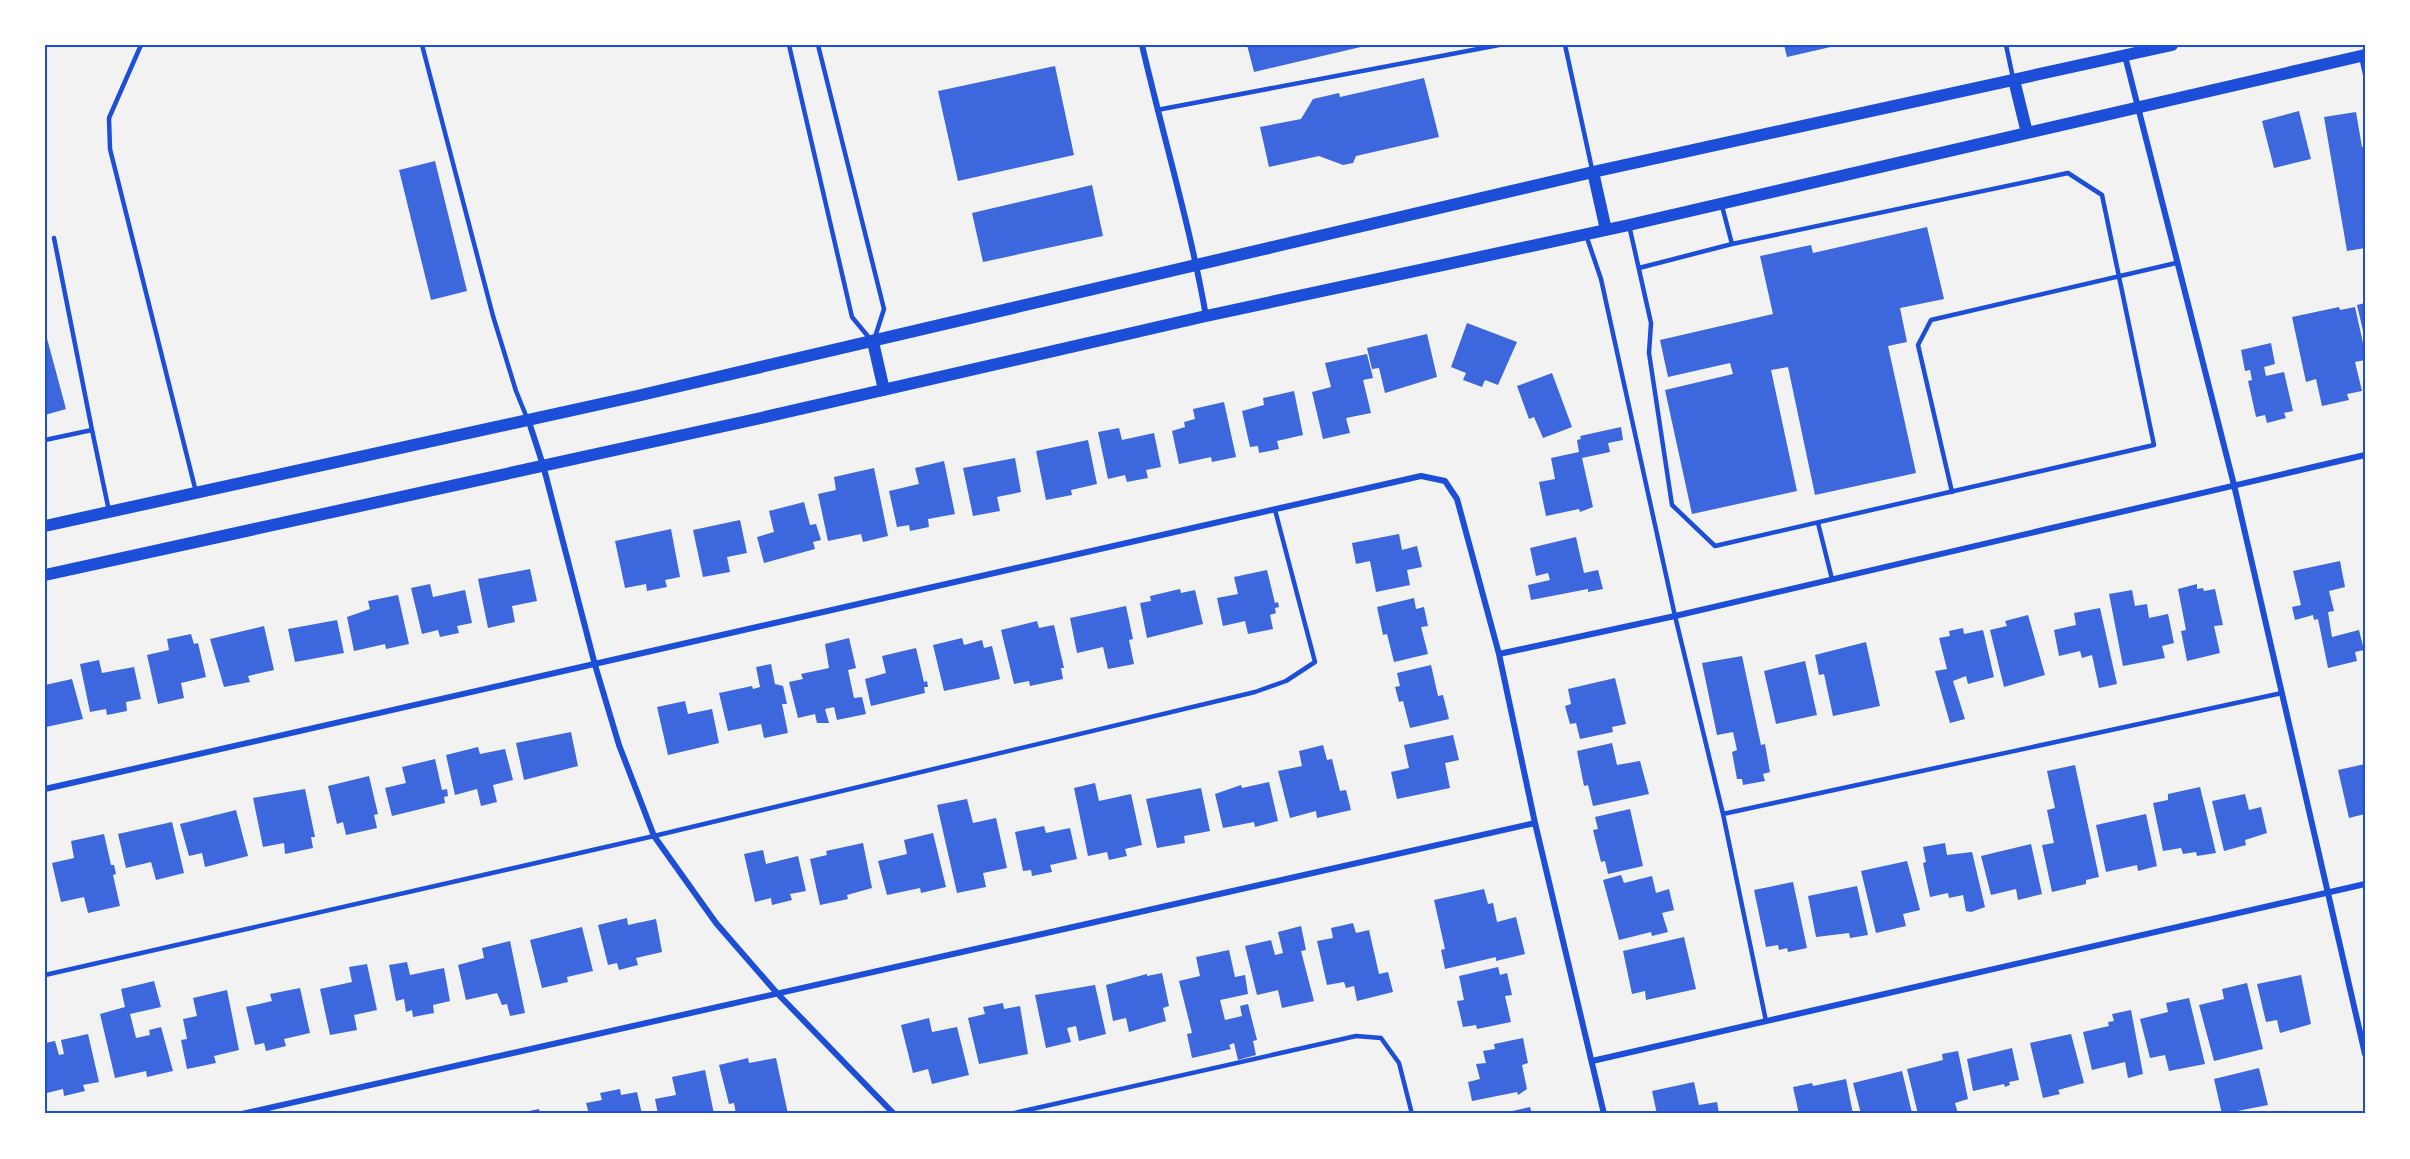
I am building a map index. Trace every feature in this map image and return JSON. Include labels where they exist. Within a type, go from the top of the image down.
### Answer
[{"type":"main road","points":[[45,526],[873,342],[1593,172],[2172,45]]},
{"type":"main road","points":[[45,575],[884,390],[1206,316],[1629,225],[2363,56]]},
{"type":"main road","points":[[2014,80],[2026,133]]},
{"type":"main road","points":[[1593,172],[1606,230]]},
{"type":"main road","points":[[873,342],[884,390]]},
{"type":"street","points":[[1143,45],[1157,110],[1197,264],[1206,316]]},
{"type":"street","points":[[2125,56],[2234,484],[2365,1054]]},
{"type":"street","points":[[528,419],[543,465],[595,665],[619,745],[654,836],[716,924],[776,992],[894,1114]]},
{"type":"street","points":[[1499,654],[1675,616],[2365,455]]},
{"type":"street","points":[[45,789],[1421,476],[1445,480],[1458,499],[1499,654],[1535,823],[1604,1114]]},
{"type":"street","points":[[242,1114],[1535,823]]},
{"type":"street","points":[[1592,1061],[2365,884]]},
{"type":"lane","points":[[141,45],[109,118],[110,148],[196,492]]},
{"type":"lane","points":[[422,45],[493,316],[516,391],[528,419]]},
{"type":"lane","points":[[789,45],[852,317],[873,342]]},
{"type":"lane","points":[[818,45],[884,309],[873,342]]},
{"type":"lane","points":[[1157,110],[1499,45]]},
{"type":"lane","points":[[1565,45],[1593,172]]},
{"type":"lane","points":[[2006,45],[2014,80]]},
{"type":"lane","points":[[2363,56],[2365,74]]},
{"type":"lane","points":[[1629,225],[1651,323],[1649,352],[1672,506],[1715,546],[2154,445],[2102,195],[2068,173],[1732,244],[1639,268]]},
{"type":"lane","points":[[1721,203],[1732,244]]},
{"type":"lane","points":[[1585,234],[1600,279],[1675,616],[1723,814],[1766,1021]]},
{"type":"lane","points":[[54,238],[109,511]]},
{"type":"lane","points":[[1952,492],[1918,345],[1931,320],[2176,263]]},
{"type":"lane","points":[[45,440],[92,430]]},
{"type":"lane","points":[[45,975],[654,836],[1244,695],[1286,681],[1315,662],[1275,510]]},
{"type":"lane","points":[[1818,523],[1832,579]]},
{"type":"lane","points":[[1723,814],[2283,693]]},
{"type":"lane","points":[[1010,1114],[1356,1036],[1381,1038],[1399,1063],[1412,1114]]},
{"type":"building","points":[[1247,45],[1365,45],[1365,46],[1254,72]]},
{"type":"building","points":[[1784,45],[1835,45],[1835,46],[1787,57]]},
{"type":"building","points":[[1055,66],[1074,155],[958,181],[938,91]]},
{"type":"building","points":[[1424,78],[1439,137],[1356,156],[1353,163],[1343,165],[1319,156],[1269,167],[1260,127],[1301,119],[1313,99],[1339,93],[1340,97]]},
{"type":"building","points":[[2299,111],[2311,159],[2274,168],[2262,121]]},
{"type":"building","points":[[2356,112],[2362,147],[2365,147],[2365,248],[2347,251],[2324,117]]},
{"type":"building","points":[[435,161],[467,291],[431,300],[399,170]]},
{"type":"building","points":[[1092,185],[1103,236],[983,262],[972,213]]},
{"type":"building","points":[[1927,227],[1944,299],[1900,308],[1907,342],[1888,346],[1916,473],[1815,495],[1788,367],[1771,370],[1797,491],[1692,514],[1665,390],[1733,374],[1730,363],[1668,377],[1660,340],[1773,314],[1760,256],[1811,245],[1813,253]]},
{"type":"building","points":[[2365,303],[2365,331],[2363,331],[2357,305]]},
{"type":"building","points":[[2339,307],[2340,310],[2355,307],[2365,352],[2365,360],[2355,362],[2362,391],[2347,394],[2349,400],[2322,406],[2316,379],[2306,382],[2292,317]]},
{"type":"building","points":[[1467,323],[1517,342],[1498,385],[1485,380],[1482,387],[1463,380],[1466,373],[1451,367]]},
{"type":"building","points":[[45,331],[66,409],[45,415]]},
{"type":"building","points":[[1427,334],[1437,377],[1385,393],[1379,368],[1372,369],[1367,348]]},
{"type":"building","points":[[2271,343],[2275,364],[2264,367],[2266,376],[2284,372],[2293,411],[2284,413],[2286,418],[2267,423],[2265,415],[2256,417],[2248,381],[2252,380],[2250,370],[2245,371],[2241,350]]},
{"type":"building","points":[[1367,354],[1373,378],[1363,380],[1371,413],[1346,418],[1350,433],[1323,439],[1312,392],[1331,387],[1325,363]]},
{"type":"building","points":[[1552,373],[1572,427],[1543,438],[1534,417],[1529,419],[1517,386]]},
{"type":"building","points":[[1294,391],[1303,435],[1277,441],[1279,449],[1259,453],[1258,446],[1250,447],[1242,411],[1264,405],[1263,398]]},
{"type":"building","points":[[1224,402],[1236,457],[1212,462],[1211,457],[1179,464],[1172,431],[1185,427],[1184,422],[1195,419],[1193,409]]},
{"type":"building","points":[[1621,427],[1623,440],[1608,443],[1610,452],[1582,458],[1593,507],[1580,512],[1579,509],[1546,516],[1539,482],[1555,479],[1551,458],[1579,452],[1577,440],[1581,439],[1580,436]]},
{"type":"building","points":[[1119,428],[1122,440],[1154,433],[1161,467],[1146,470],[1148,478],[1127,482],[1125,475],[1108,479],[1098,432]]},
{"type":"building","points":[[1088,440],[1097,484],[1071,490],[1072,495],[1046,500],[1036,451]]},
{"type":"building","points":[[1015,458],[1021,492],[997,497],[1000,511],[973,516],[963,468]]},
{"type":"building","points":[[944,461],[955,514],[928,519],[929,527],[910,531],[909,525],[897,527],[889,491],[919,484],[915,468]]},
{"type":"building","points":[[874,468],[888,536],[863,542],[861,534],[828,541],[818,494],[836,490],[834,477]]},
{"type":"building","points":[[804,502],[810,525],[816,524],[821,540],[813,542],[815,549],[764,563],[757,537],[774,532],[769,511]]},
{"type":"building","points":[[740,520],[747,553],[727,557],[730,572],[703,577],[693,530]]},
{"type":"building","points":[[671,529],[680,577],[665,580],[667,587],[647,591],[646,584],[625,588],[615,541]]},
{"type":"building","points":[[1399,534],[1402,550],[1417,546],[1422,567],[1407,570],[1410,585],[1376,592],[1370,561],[1356,564],[1352,543]]},
{"type":"building","points":[[1576,537],[1584,573],[1598,570],[1603,589],[1588,592],[1588,589],[1531,600],[1528,585],[1550,580],[1548,573],[1536,576],[1530,548]]},
{"type":"building","points":[[2340,561],[2345,587],[2329,591],[2334,611],[2328,612],[2332,637],[2359,630],[2364,650],[2355,652],[2357,661],[2328,668],[2318,619],[2314,620],[2313,615],[2295,620],[2292,607],[2301,605],[2293,571]]},
{"type":"building","points":[[530,569],[537,601],[512,606],[515,622],[488,628],[478,579]]},
{"type":"building","points":[[1267,570],[1275,603],[1278,602],[1279,607],[1275,608],[1276,613],[1270,615],[1273,629],[1248,634],[1245,621],[1223,626],[1217,598],[1238,594],[1234,577]]},
{"type":"building","points":[[430,584],[433,597],[465,590],[472,623],[457,626],[459,633],[440,637],[438,630],[422,634],[411,588]]},
{"type":"building","points":[[2197,584],[2197,589],[2203,588],[2204,591],[2215,589],[2223,625],[2214,626],[2220,653],[2187,661],[2181,631],[2186,630],[2178,589]]},
{"type":"building","points":[[1180,589],[1181,593],[1195,590],[1203,624],[1147,638],[1140,603],[1151,601],[1150,596]]},
{"type":"building","points":[[2132,590],[2135,606],[2147,604],[2149,618],[2168,614],[2174,643],[2162,646],[2165,658],[2123,666],[2109,594]]},
{"type":"building","points":[[398,595],[409,644],[386,649],[385,644],[354,651],[347,617],[370,609],[368,601]]},
{"type":"building","points":[[1414,598],[1416,609],[1424,607],[1428,626],[1421,627],[1428,654],[1394,662],[1387,634],[1383,635],[1377,607]]},
{"type":"building","points":[[1126,606],[1133,639],[1129,640],[1134,664],[1108,669],[1103,647],[1077,653],[1070,618]]},
{"type":"building","points":[[2100,608],[2117,684],[2099,688],[2092,655],[2082,658],[2080,651],[2059,656],[2054,630],[2076,625],[2074,613]]},
{"type":"building","points":[[2028,615],[2045,675],[2004,687],[1990,630],[2007,626],[2005,621]]},
{"type":"building","points":[[337,620],[344,653],[295,662],[288,629]]},
{"type":"building","points":[[1037,621],[1039,628],[1054,625],[1064,668],[1061,668],[1063,679],[1030,686],[1029,681],[1014,684],[1001,630]]},
{"type":"building","points":[[264,626],[274,670],[248,676],[250,682],[224,687],[210,639]]},
{"type":"building","points":[[1963,628],[1964,634],[1983,630],[1994,677],[1968,684],[1966,676],[1953,681],[1965,719],[1950,723],[1935,671],[1947,669],[1939,638],[1950,636],[1949,631]]},
{"type":"building","points":[[191,634],[194,644],[198,643],[206,677],[181,683],[184,698],[158,704],[147,655],[169,650],[167,639]]},
{"type":"building","points":[[849,638],[856,668],[848,670],[854,698],[862,697],[866,714],[837,720],[834,707],[825,709],[829,723],[817,723],[815,714],[798,718],[789,682],[803,679],[801,674],[829,668],[825,644]]},
{"type":"building","points":[[962,638],[964,645],[982,640],[984,648],[992,646],[1000,679],[944,691],[933,645]]},
{"type":"building","points":[[1866,642],[1880,706],[1833,716],[1824,674],[1819,675],[1815,655]]},
{"type":"building","points":[[916,648],[924,682],[927,681],[928,687],[924,687],[925,693],[871,706],[865,679],[886,673],[882,656]]},
{"type":"building","points":[[1742,656],[1761,745],[1765,744],[1770,772],[1763,774],[1765,781],[1743,785],[1742,779],[1737,779],[1732,752],[1737,750],[1733,732],[1717,735],[1702,663]]},
{"type":"building","points":[[99,660],[102,673],[134,667],[141,699],[126,702],[127,711],[107,715],[106,709],[90,712],[80,664]]},
{"type":"building","points":[[1805,661],[1817,715],[1776,724],[1764,671]]},
{"type":"building","points":[[771,664],[775,684],[783,686],[787,704],[782,704],[788,733],[764,738],[761,724],[728,731],[719,693],[752,686],[753,689],[760,687],[756,667]]},
{"type":"building","points":[[1431,665],[1438,696],[1443,695],[1449,719],[1410,728],[1403,701],[1399,702],[1395,687],[1400,686],[1397,673]]},
{"type":"building","points":[[1615,678],[1626,724],[1612,727],[1613,732],[1580,739],[1576,723],[1570,724],[1565,706],[1571,704],[1568,689]]},
{"type":"building","points":[[72,679],[83,719],[46,727],[45,685]]},
{"type":"building","points":[[685,701],[688,714],[712,709],[719,743],[668,755],[657,707]]},
{"type":"building","points":[[571,732],[578,766],[524,780],[516,743]]},
{"type":"building","points":[[1453,735],[1459,760],[1445,763],[1450,788],[1397,799],[1391,772],[1409,768],[1404,745]]},
{"type":"building","points":[[1612,743],[1617,765],[1640,761],[1649,794],[1593,806],[1588,785],[1584,786],[1577,751]]},
{"type":"building","points":[[1323,745],[1327,760],[1332,759],[1340,791],[1346,790],[1351,810],[1317,818],[1316,811],[1290,818],[1278,771],[1302,766],[1299,751]]},
{"type":"building","points":[[478,747],[480,754],[505,749],[513,780],[493,785],[497,802],[481,806],[477,789],[455,795],[446,755]]},
{"type":"building","points":[[435,759],[442,790],[447,789],[448,796],[444,797],[445,803],[392,816],[385,788],[406,783],[402,767]]},
{"type":"building","points":[[2365,764],[2365,814],[2349,818],[2338,770]]},
{"type":"building","points":[[2075,765],[2099,877],[2086,880],[2086,884],[2052,892],[2042,845],[2054,843],[2047,810],[2055,808],[2047,771]]},
{"type":"building","points":[[369,776],[378,814],[374,815],[377,828],[346,835],[343,822],[337,824],[328,786]]},
{"type":"building","points":[[1269,782],[1278,821],[1255,827],[1254,822],[1223,828],[1215,794],[1241,785],[1242,788]]},
{"type":"building","points":[[1095,783],[1099,801],[1131,794],[1142,845],[1125,849],[1127,856],[1109,860],[1107,852],[1088,856],[1074,788]]},
{"type":"building","points":[[2200,787],[2216,853],[2197,856],[2196,852],[2183,854],[2181,848],[2163,851],[2153,803],[2168,800],[2168,794]]},
{"type":"building","points":[[1201,788],[1210,831],[1184,836],[1185,843],[1157,848],[1146,799]]},
{"type":"building","points":[[305,789],[315,837],[311,837],[313,848],[285,854],[284,843],[263,847],[253,798]]},
{"type":"building","points":[[2245,794],[2249,810],[2261,807],[2267,833],[2245,840],[2246,845],[2224,851],[2212,801]]},
{"type":"building","points":[[967,799],[973,823],[996,818],[1007,868],[983,873],[986,887],[957,893],[937,805]]},
{"type":"building","points":[[1630,809],[1643,866],[1608,874],[1605,861],[1601,862],[1593,830],[1598,829],[1595,817]]},
{"type":"building","points":[[236,810],[248,856],[205,867],[202,853],[189,856],[180,824]]},
{"type":"building","points":[[2146,814],[2157,866],[2138,871],[2137,865],[2106,872],[2096,825]]},
{"type":"building","points":[[172,822],[184,873],[156,880],[151,862],[126,868],[118,834]]},
{"type":"building","points":[[1044,826],[1046,833],[1070,828],[1077,859],[1050,865],[1052,872],[1032,876],[1031,870],[1023,871],[1015,832]]},
{"type":"building","points":[[933,833],[946,887],[921,893],[920,888],[887,895],[878,861],[907,854],[904,840]]},
{"type":"building","points":[[104,834],[111,865],[114,865],[116,874],[113,875],[120,906],[88,913],[84,897],[61,902],[52,863],[74,858],[71,841]]},
{"type":"building","points":[[863,843],[872,888],[847,895],[848,899],[820,905],[810,859],[827,855],[826,851]]},
{"type":"building","points":[[1945,843],[1947,855],[1972,852],[1985,907],[1971,912],[1966,911],[1963,895],[1949,898],[1948,893],[1930,897],[1923,863],[1926,862],[1923,847]]},
{"type":"building","points":[[2031,844],[2042,894],[2018,900],[2016,889],[1991,895],[1981,856]]},
{"type":"building","points":[[763,850],[766,864],[798,856],[806,891],[790,894],[792,900],[772,905],[771,898],[755,902],[744,854]]},
{"type":"building","points":[[1907,861],[1920,910],[1903,914],[1906,926],[1876,933],[1861,871]]},
{"type":"building","points":[[1621,875],[1624,883],[1652,876],[1656,893],[1669,889],[1674,910],[1662,913],[1668,932],[1652,936],[1651,932],[1619,940],[1603,880]]},
{"type":"building","points":[[1793,882],[1807,948],[1788,952],[1787,948],[1779,950],[1778,945],[1766,947],[1754,890]]},
{"type":"building","points":[[1857,886],[1868,935],[1850,938],[1849,933],[1816,937],[1808,896]]},
{"type":"building","points":[[1484,889],[1488,904],[1493,903],[1497,922],[1516,917],[1525,954],[1496,961],[1496,957],[1445,969],[1441,950],[1445,949],[1434,900]]},
{"type":"building","points":[[627,918],[628,925],[656,919],[662,952],[636,958],[638,965],[619,970],[617,963],[608,965],[598,925]]},
{"type":"building","points":[[1353,923],[1356,933],[1369,930],[1379,974],[1388,972],[1393,992],[1357,1001],[1354,986],[1346,988],[1344,982],[1327,985],[1317,941],[1333,938],[1331,928]]},
{"type":"building","points":[[1301,926],[1306,950],[1301,951],[1314,1001],[1282,1008],[1278,990],[1257,995],[1245,946],[1271,940],[1275,955],[1283,953],[1278,932]]},
{"type":"building","points":[[582,927],[593,971],[567,977],[568,982],[542,988],[530,940]]},
{"type":"building","points":[[1684,937],[1696,989],[1646,1000],[1645,991],[1632,994],[1623,951]]},
{"type":"building","points":[[510,941],[525,1013],[510,1016],[507,1004],[502,1005],[497,993],[466,1000],[458,965],[484,958],[482,948]]},
{"type":"building","points":[[1229,950],[1235,977],[1245,975],[1248,994],[1220,1000],[1225,1020],[1242,1016],[1240,1006],[1248,1004],[1257,1040],[1253,1041],[1256,1055],[1238,1060],[1234,1043],[1229,1045],[1231,1049],[1192,1058],[1187,1034],[1192,1033],[1179,981],[1200,976],[1196,957]]},
{"type":"building","points":[[407,962],[410,975],[444,968],[450,1001],[433,1005],[434,1013],[413,1017],[412,1010],[406,1012],[404,999],[396,1001],[389,965]]},
{"type":"building","points":[[367,964],[377,1010],[354,1015],[357,1030],[330,1035],[320,989],[352,982],[349,967]]},
{"type":"building","points":[[1498,967],[1500,975],[1507,973],[1512,995],[1505,996],[1511,1022],[1477,1029],[1476,1025],[1463,1027],[1457,1001],[1464,1000],[1459,976]]},
{"type":"building","points":[[1162,973],[1169,1006],[1163,1008],[1166,1021],[1129,1032],[1126,1018],[1113,1021],[1106,985],[1147,974],[1147,976]]},
{"type":"building","points":[[2301,975],[2311,1024],[2280,1033],[2277,1020],[2266,1022],[2257,984]]},
{"type":"building","points":[[154,981],[161,1007],[130,1014],[136,1038],[150,1035],[149,1030],[161,1027],[173,1071],[147,1077],[146,1071],[115,1078],[100,1014],[125,1007],[121,989]]},
{"type":"building","points":[[2247,983],[2263,1049],[2214,1061],[2199,1005],[2224,999],[2222,989]]},
{"type":"building","points":[[1095,985],[1106,1034],[1079,1041],[1076,1026],[1067,1028],[1071,1042],[1046,1048],[1035,995]]},
{"type":"building","points":[[300,988],[310,1033],[284,1039],[286,1046],[266,1051],[264,1043],[255,1045],[246,1007],[272,1001],[270,994]]},
{"type":"building","points":[[227,990],[239,1050],[214,1056],[216,1063],[187,1069],[181,1040],[187,1039],[183,1019],[197,1016],[193,998]]},
{"type":"building","points":[[2189,998],[2205,1064],[2169,1071],[2165,1055],[2150,1058],[2140,1019],[2168,1012],[2166,1003]]},
{"type":"building","points":[[1003,1003],[1004,1009],[1020,1006],[1028,1054],[979,1064],[968,1018],[985,1014],[983,1007]]},
{"type":"building","points":[[2131,1010],[2143,1074],[2128,1078],[2125,1062],[2092,1070],[2083,1032],[2109,1026],[2108,1022],[2114,1021],[2112,1014]]},
{"type":"building","points":[[929,1018],[932,1032],[957,1027],[969,1075],[932,1084],[928,1069],[913,1073],[901,1025]]},
{"type":"building","points":[[88,1034],[99,1082],[83,1085],[85,1091],[64,1096],[63,1089],[47,1093],[45,1043],[55,1041],[59,1055],[64,1054],[61,1040]]},
{"type":"building","points":[[2071,1034],[2084,1083],[2058,1090],[2060,1094],[2043,1098],[2030,1043]]},
{"type":"building","points":[[1523,1038],[1528,1063],[1522,1065],[1527,1089],[1518,1095],[1517,1092],[1472,1101],[1468,1082],[1480,1079],[1476,1064],[1486,1063],[1483,1051],[1495,1049],[1494,1044]]},
{"type":"building","points":[[2012,1048],[2019,1080],[2009,1082],[2010,1085],[2005,1087],[2004,1084],[1973,1091],[1967,1059]]},
{"type":"building","points":[[1958,1051],[1968,1099],[1955,1103],[1958,1114],[1918,1114],[1907,1069],[1943,1060],[1942,1054]]},
{"type":"building","points":[[748,1058],[749,1063],[776,1058],[788,1114],[736,1114],[734,1103],[729,1104],[719,1065]]},
{"type":"building","points":[[2259,1068],[2268,1105],[2222,1114],[2214,1079]]},
{"type":"building","points":[[705,1070],[714,1114],[658,1114],[655,1099],[676,1095],[672,1077]]},
{"type":"building","points":[[1902,1071],[1912,1113],[1861,1114],[1853,1083]]},
{"type":"building","points":[[1846,1079],[1853,1114],[1799,1114],[1793,1087],[1812,1083],[1813,1086]]},
{"type":"building","points":[[1694,1082],[1699,1105],[1717,1102],[1719,1114],[1657,1114],[1652,1091]]},
{"type":"building","points":[[620,1089],[621,1095],[637,1092],[642,1114],[589,1114],[586,1103],[602,1100],[600,1093]]},
{"type":"building","points":[[1530,1107],[1532,1114],[1503,1114],[1503,1113]]},
{"type":"building","points":[[539,1109],[540,1114],[519,1114],[519,1113]]}]
